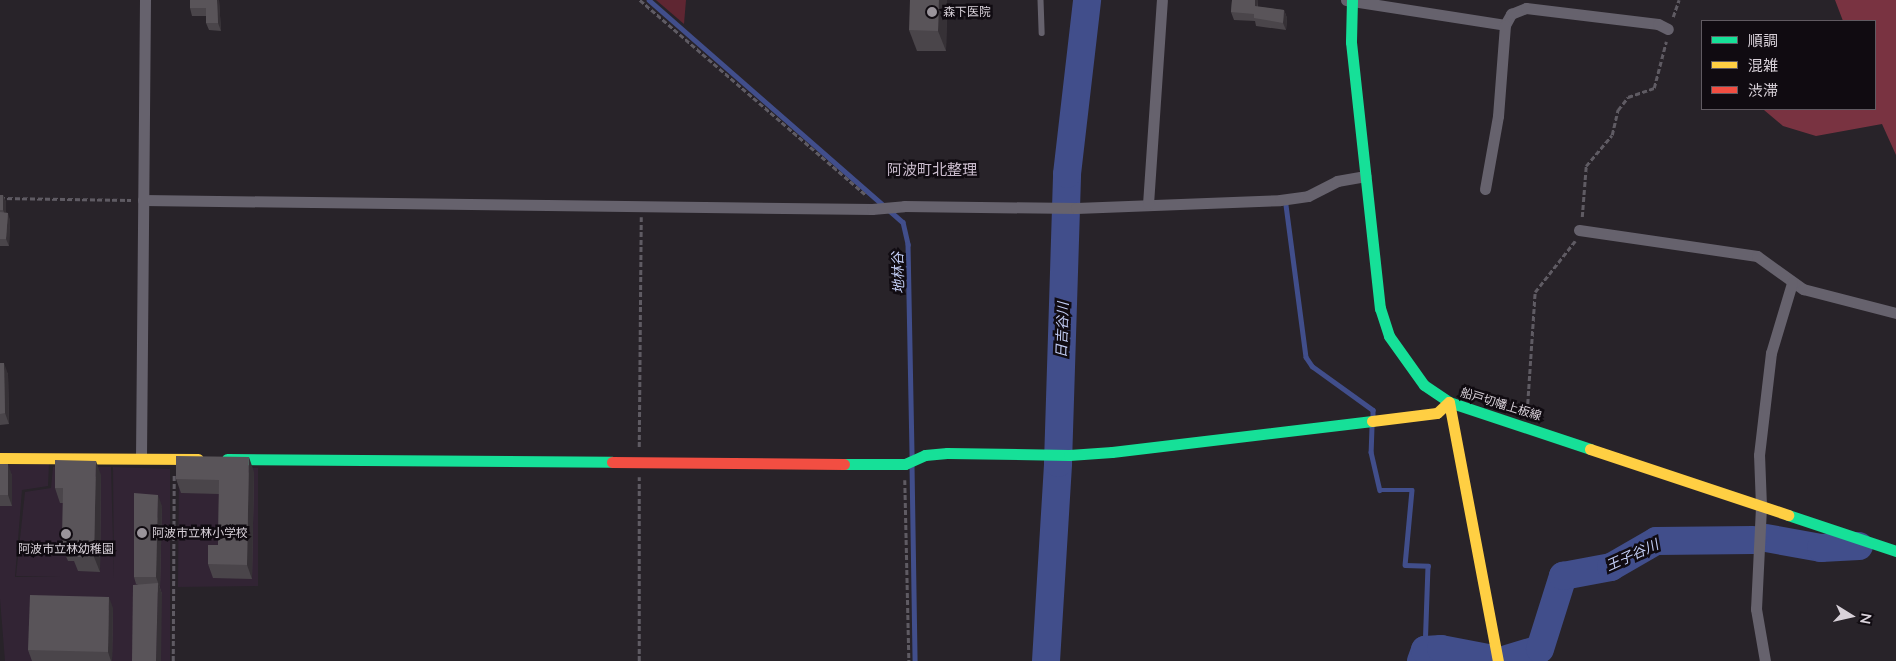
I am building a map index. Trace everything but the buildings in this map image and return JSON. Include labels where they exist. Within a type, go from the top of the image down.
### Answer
[{"type":"street","points":[[141,458],[145,0]]},
{"type":"street","points":[[1148,204],[1162,0]]},
{"type":"street","points":[[1350,0],[1505,25]]},
{"type":"street","name":"船戸切幡上板線","points":[[1350,0],[1351,42],[1380,308],[1389,336],[1424,386],[1449,402],[1525,425],[1896,551]]},
{"type":"street","points":[[1485,189],[1498,116],[1505,25],[1511,14],[1526,8],[1658,24],[1668,29]]},
{"type":"street","points":[[143,200],[872,209],[896,207],[1076,208],[1280,200],[1308,196],[1337,181],[1366,176]]},
{"type":"street","points":[[1579,230],[1757,256],[1792,283],[1803,289],[1896,313]]},
{"type":"street","points":[[1765,661],[1756,609],[1762,506],[1759,455],[1771,353],[1792,283]]},
{"type":"street","points":[[0,458],[639,462],[910,461],[948,453],[1069,455],[1437,413],[1449,402]]},
{"type":"street","points":[[1449,402],[1498,661]]},
{"type":"lane","points":[[1041,0],[1042,33]]},
{"type":"path","points":[[640,0],[869,198],[872,209]]},
{"type":"path","points":[[1525,425],[1535,292],[1579,230],[1586,166],[1612,135],[1618,110],[1628,97],[1654,88],[1668,29],[1679,0]]},
{"type":"path","points":[[0,198],[143,200]]},
{"type":"path","points":[[639,661],[641,206]]},
{"type":"path","points":[[173,661],[174,458]]},
{"type":"path","points":[[909,661],[910,461]]},
{"type":"shaded area","points":[[656,0],[686,0],[684,24]]},
{"type":"shaded area","points":[[1835,0],[1896,0],[1896,155],[1882,124],[1816,136],[1783,126],[1764,110],[1876,110],[1876,20],[1843,20]]},
{"type":"shaded area","name":"阿波市立林小学校","points":[[49,464],[48,486],[22,490],[15,577],[61,577],[16,576],[25,492],[51,488],[53,467],[111,467],[114,579],[113,467],[170,469],[170,661],[5,661],[0,599],[0,465]]},
{"type":"shaded area","points":[[179,467],[258,468],[258,586],[178,587]]},
{"type":"waterway","name":"地林谷","points":[[649,0],[903,222],[908,244],[912,458]]},
{"type":"waterway","name":"日吉谷川","points":[[1046,661],[1058,463],[1067,174],[1087,0]]},
{"type":"waterway","points":[[1286,205],[1306,357],[1312,366],[1373,410],[1373,415]]},
{"type":"waterway","name":"日吉谷川","points":[[1066,214],[1073,214]]},
{"type":"waterway","points":[[1372,427],[1371,452],[1380,490],[1412,490],[1405,565],[1428,566],[1425,650]]},
{"type":"waterway","name":"地林谷","points":[[912,465],[915,661]]},
{"type":"waterway","name":"王子谷川","points":[[1766,538],[1821,548],[1859,546]]},
{"type":"waterway","name":"王子谷川","points":[[1507,659],[1540,649],[1563,576],[1611,567],[1656,541],[1753,540]]},
{"type":"waterway","name":"王子谷川","points":[[1421,661],[1425,650],[1441,649],[1488,658]]},
{"type":"traffic: fast","points":[[1352,0],[1351,42],[1380,308],[1389,336],[1424,385],[1449,402],[1590,449]]},
{"type":"traffic: fast","points":[[844,464],[905,464],[925,455],[947,453],[1069,455],[1112,452],[1372,421]]},
{"type":"traffic: fast","points":[[227,459],[612,462]]},
{"type":"traffic: fast","points":[[1788,515],[1896,551]]},
{"type":"traffic: slow","points":[[1449,402],[1498,661]]},
{"type":"traffic: slow","points":[[1372,421],[1437,413],[1449,402]]},
{"type":"traffic: slow","points":[[1590,449],[1788,515]]},
{"type":"traffic: slow","points":[[0,458],[198,459]]},
{"type":"traffic: jam","points":[[612,462],[844,464]]},
{"type":"place","name":"森下医院","points":[[932,12]]},
{"type":"place","name":"阿波市立林小学校","points":[[142,533]]},
{"type":"place","name":"阿波市立林幼稚園","points":[[66,534]]},
{"type":"district","name":"阿波町北整理","points":[[932,170]]}]
